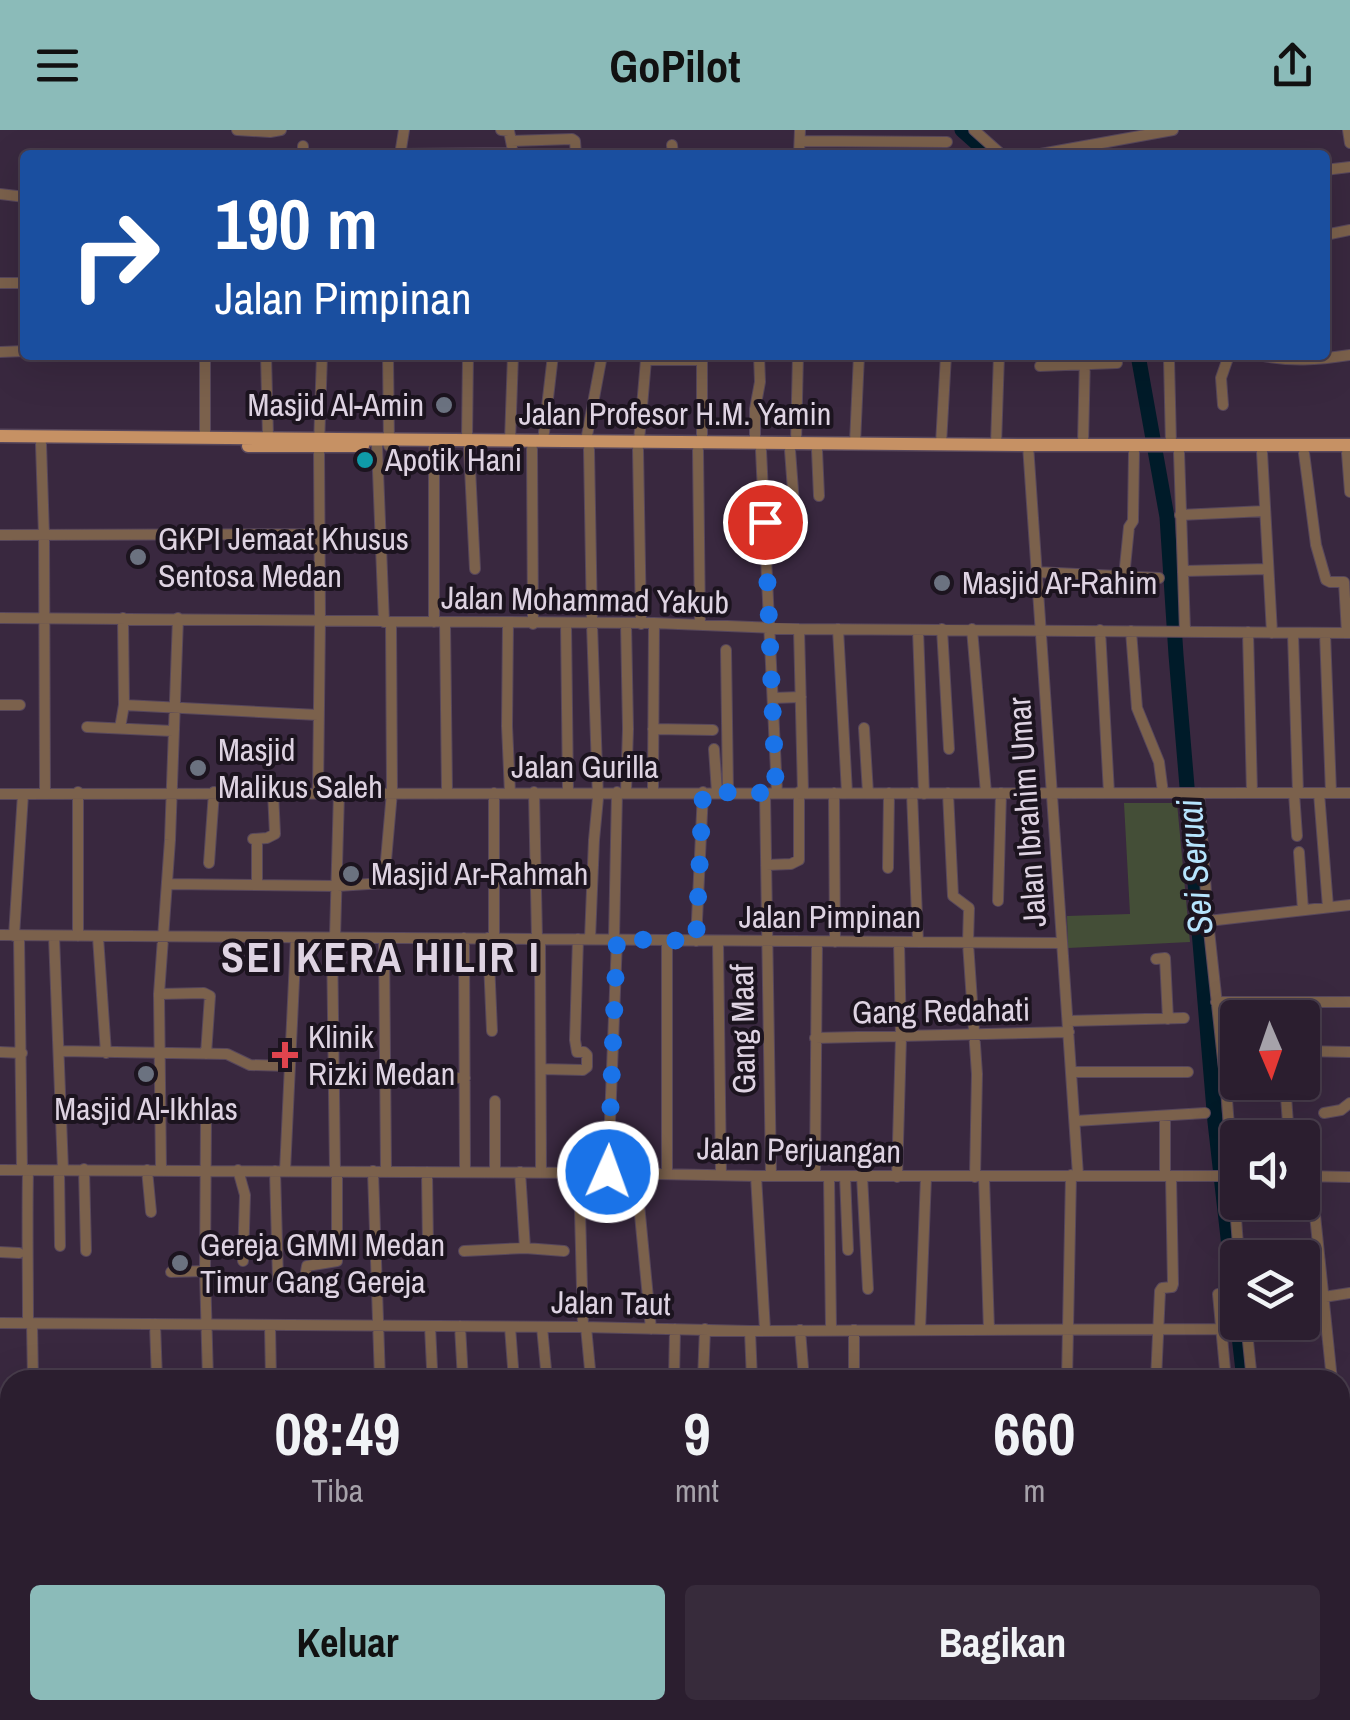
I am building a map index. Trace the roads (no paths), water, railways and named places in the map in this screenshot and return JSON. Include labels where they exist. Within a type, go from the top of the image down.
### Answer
[{"type":"main road","name":"Jalan Profesor H.M. Yamin","points":[[0,436],[639,446],[1083,445],[1141,450]]},
{"type":"main road","name":"Jalan Profesor H.M. Yamin","points":[[0,444],[268,438],[319,442]]},
{"type":"main road","name":"Jalan Profesor H.M. Yamin","points":[[468,444],[510,441],[538,445]]},
{"type":"main road","name":"Jalan Profesor H.M. Yamin","points":[[793,446],[817,450],[1349,450]]},
{"type":"main road","name":"Jalan Profesor H.M. Yamin","points":[[1169,449],[1304,453],[1349,450]]},
{"type":"street","points":[[237,130],[282,130]]},
{"type":"street","points":[[389,130],[404,132]]},
{"type":"street","points":[[501,130],[509,131],[512,150],[572,139],[576,150]]},
{"type":"street","points":[[974,130],[996,150]]},
{"type":"street","points":[[1090,130],[1093,144]]},
{"type":"street","points":[[1348,130],[1350,143]]},
{"type":"street","points":[[1061,150],[1166,131]]},
{"type":"street","points":[[800,135],[947,142]]},
{"type":"street","points":[[205,360],[210,440]]},
{"type":"street","points":[[266,360],[268,438]]},
{"type":"street","points":[[318,792],[322,360]]},
{"type":"street","points":[[384,883],[392,792],[383,442],[388,360]]},
{"type":"street","points":[[468,360],[475,569]]},
{"type":"street","points":[[510,441],[512,360]]},
{"type":"street","points":[[533,624],[538,445],[552,360]]},
{"type":"street","points":[[540,1069],[587,1067],[587,1055],[577,1052],[575,1040],[598,792],[587,445],[601,360]]},
{"type":"street","points":[[646,360],[639,446],[653,792]]},
{"type":"street","points":[[700,625],[702,360]]},
{"type":"street","name":"Gang Maaf","points":[[759,360],[755,408],[773,698],[766,864],[771,1176]]},
{"type":"street","points":[[794,504],[798,360]]},
{"type":"street","points":[[855,443],[859,360]]},
{"type":"street","points":[[941,444],[946,360]]},
{"type":"street","points":[[996,445],[999,360]]},
{"type":"street","points":[[1040,366],[1084,360],[1117,364]]},
{"type":"street","points":[[1083,445],[1084,360]]},
{"type":"street","points":[[1169,360],[1169,449],[1184,571],[1182,631]]},
{"type":"street","points":[[1223,405],[1221,378],[1227,360]]},
{"type":"street","points":[[434,443],[448,792]]},
{"type":"street","points":[[41,444],[44,794]]},
{"type":"street","name":"Jalan Ibrahim Umar","points":[[1028,448],[1075,1121],[1067,1370]]},
{"type":"street","points":[[817,450],[818,496]]},
{"type":"street","points":[[1124,577],[1141,450]]},
{"type":"street","points":[[1349,450],[1350,492]]},
{"type":"street","points":[[1262,452],[1272,632]]},
{"type":"street","points":[[1304,453],[1316,546],[1326,580],[1344,582],[1348,633]]},
{"type":"street","points":[[1180,515],[1266,511]]},
{"type":"street","points":[[0,535],[318,534]]},
{"type":"street","points":[[1184,571],[1268,569]]},
{"type":"street","points":[[1036,572],[1160,578]]},
{"type":"street","name":"Jalan Mohammad Yakub","points":[[0,618],[1348,633]]},
{"type":"street","points":[[120,728],[124,706],[123,618]]},
{"type":"street","points":[[162,1170],[160,994],[178,618]]},
{"type":"street","points":[[508,623],[510,793]]},
{"type":"street","points":[[566,623],[568,792]]},
{"type":"street","points":[[608,1172],[615,939],[628,729],[626,623]]},
{"type":"street","points":[[766,864],[791,864],[799,860],[798,629]]},
{"type":"street","points":[[838,629],[847,793]]},
{"type":"street","points":[[942,629],[950,749]]},
{"type":"street","points":[[972,629],[986,793]]},
{"type":"street","points":[[918,630],[918,942]]},
{"type":"street","points":[[1100,630],[1110,793]]},
{"type":"street","points":[[1132,630],[1137,708],[1168,793]]},
{"type":"street","points":[[1248,632],[1252,793]]},
{"type":"street","points":[[1293,633],[1297,836]]},
{"type":"street","points":[[1325,633],[1328,907]]},
{"type":"street","points":[[723,792],[726,650]]},
{"type":"street","points":[[773,698],[800,698]]},
{"type":"street","points":[[0,706],[20,705]]},
{"type":"street","points":[[124,706],[318,715]]},
{"type":"street","points":[[87,727],[173,731]]},
{"type":"street","points":[[864,728],[868,792]]},
{"type":"street","points":[[653,729],[714,730]]},
{"type":"street","points":[[714,749],[723,792]]},
{"type":"street","points":[[78,792],[78,936]]},
{"type":"street","points":[[208,863],[214,792]]},
{"type":"street","points":[[257,885],[255,839],[274,835],[273,792]]},
{"type":"street","points":[[534,792],[541,1172]]},
{"type":"street","points":[[696,941],[703,792]]},
{"type":"street","points":[[888,868],[889,792]]},
{"type":"street","points":[[304,1283],[307,1266],[337,1261],[334,937],[339,793]]},
{"type":"street","points":[[492,1031],[494,793]]},
{"type":"street","points":[[834,793],[835,942]]},
{"type":"street","points":[[948,793],[952,896],[970,908],[968,943],[989,1330]]},
{"type":"street","points":[[1197,793],[1220,1036]]},
{"type":"street","name":"Jalan Gurilla","points":[[0,794],[1350,793]]},
{"type":"street","points":[[23,794],[16,936],[32,1370]]},
{"type":"street","points":[[998,901],[1001,794]]},
{"type":"street","points":[[1299,852],[1303,910]]},
{"type":"street","points":[[167,884],[336,886],[419,877]]},
{"type":"street","points":[[1208,921],[1350,905]]},
{"type":"street","name":"Jalan Pimpinan","points":[[0,936],[98,937],[162,932],[230,939],[1061,943]]},
{"type":"street","points":[[54,936],[60,1051],[60,1246]]},
{"type":"street","points":[[98,937],[106,1053]]},
{"type":"street","points":[[278,1279],[280,1171],[296,938]]},
{"type":"street","points":[[464,938],[465,1172]]},
{"type":"street","points":[[384,939],[386,1171]]},
{"type":"street","points":[[667,1174],[668,940]]},
{"type":"street","points":[[718,941],[722,1175]]},
{"type":"street","points":[[814,1176],[817,942]]},
{"type":"street","points":[[897,1176],[899,942]]},
{"type":"street","points":[[1156,959],[1166,958],[1168,1019]]},
{"type":"street","points":[[160,994],[210,996],[206,1054]]},
{"type":"street","points":[[1216,1002],[1350,1002]]},
{"type":"street","name":"Gang Redahati","points":[[815,1038],[975,1036],[1184,1018]]},
{"type":"street","points":[[60,1051],[227,1054],[250,1066],[290,1066]]},
{"type":"street","points":[[1320,1051],[1350,1052]]},
{"type":"street","points":[[0,1052],[22,1052]]},
{"type":"street","points":[[1072,1072],[1188,1072]]},
{"type":"street","points":[[386,1078],[465,1078]]},
{"type":"street","points":[[495,1101],[495,1172]]},
{"type":"street","points":[[1324,1113],[1341,1110],[1350,1103]]},
{"type":"street","points":[[1075,1121],[1204,1112]]},
{"type":"street","points":[[1157,1370],[1160,1291],[1173,1284],[1165,1116]]},
{"type":"street","points":[[206,1117],[208,1370]]},
{"type":"street","points":[[84,1169],[86,1251]]},
{"type":"street","name":"Jalan Perjuangan","points":[[0,1170],[979,1178],[1220,1176]]},
{"type":"street","points":[[147,1170],[151,1212]]},
{"type":"street","points":[[238,1170],[245,1195],[243,1261]]},
{"type":"street","points":[[374,1171],[379,1370]]},
{"type":"street","points":[[427,1172],[428,1248]]},
{"type":"street","points":[[520,1172],[525,1248]]},
{"type":"street","points":[[579,1172],[590,1370]]},
{"type":"street","points":[[636,1173],[651,1328]]},
{"type":"street","points":[[756,1176],[766,1330]]},
{"type":"street","points":[[829,1176],[831,1330]]},
{"type":"street","points":[[845,1176],[848,1250]]},
{"type":"street","points":[[862,1176],[868,1288]]},
{"type":"street","points":[[920,1330],[926,1176]]},
{"type":"street","points":[[1320,1176],[1350,1176]]},
{"type":"street","points":[[1313,1220],[1331,1370]]},
{"type":"street","points":[[464,1251],[564,1251]]},
{"type":"street","points":[[0,1252],[18,1252]]},
{"type":"street","points":[[170,1272],[205,1271]]},
{"type":"street","points":[[1324,1296],[1350,1293]]},
{"type":"street","points":[[1218,1294],[1220,1317]]},
{"type":"street","name":"Jalan Taut","points":[[0,1324],[750,1331],[1220,1329]]},
{"type":"street","points":[[154,1324],[156,1370]]},
{"type":"street","points":[[270,1325],[271,1370]]},
{"type":"street","points":[[430,1326],[432,1368]]},
{"type":"street","points":[[460,1326],[462,1370]]},
{"type":"street","points":[[510,1327],[513,1370]]},
{"type":"street","points":[[542,1327],[546,1370]]},
{"type":"street","points":[[674,1370],[675,1328]]},
{"type":"street","points":[[703,1370],[705,1329]]},
{"type":"street","points":[[800,1330],[803,1370]]},
{"type":"street","points":[[854,1330],[854,1370]]},
{"type":"street","points":[[750,1331],[752,1370]]},
{"type":"street","points":[[1222,1340],[1225,1370]]},
{"type":"street","points":[[1248,1340],[1251,1370]]},
{"type":"waterway","name":"Sei Seruai","points":[[962,130],[984,150]]},
{"type":"waterway","name":"Sei Seruai","points":[[1139,360],[1167,517],[1215,1122],[1243,1370]]},
{"type":"place","name":"Masjid Al-Amin","points":[[444,405]]},
{"type":"place","name":"Apotik Hani","points":[[365,460]]},
{"type":"place","name":"GKPI Jemaat Khusus Sentosa Medan","points":[[138,557]]},
{"type":"place","name":"Masjid Ar-Rahim","points":[[942,583]]},
{"type":"place","name":"Masjid Malikus Saleh","points":[[198,768]]},
{"type":"place","name":"Masjid Ar-Rahmah","points":[[351,874]]},
{"type":"place","name":"Klinik Rizki Medan","points":[[285,1055]]},
{"type":"place","name":"Masjid Al-Ikhlas","points":[[146,1074]]},
{"type":"place","name":"Gereja GMMI Medan Timur Gang Gereja","points":[[180,1263]]},
{"type":"district","name":"SEI KERA HILIR I","points":[[381,957]]}]
